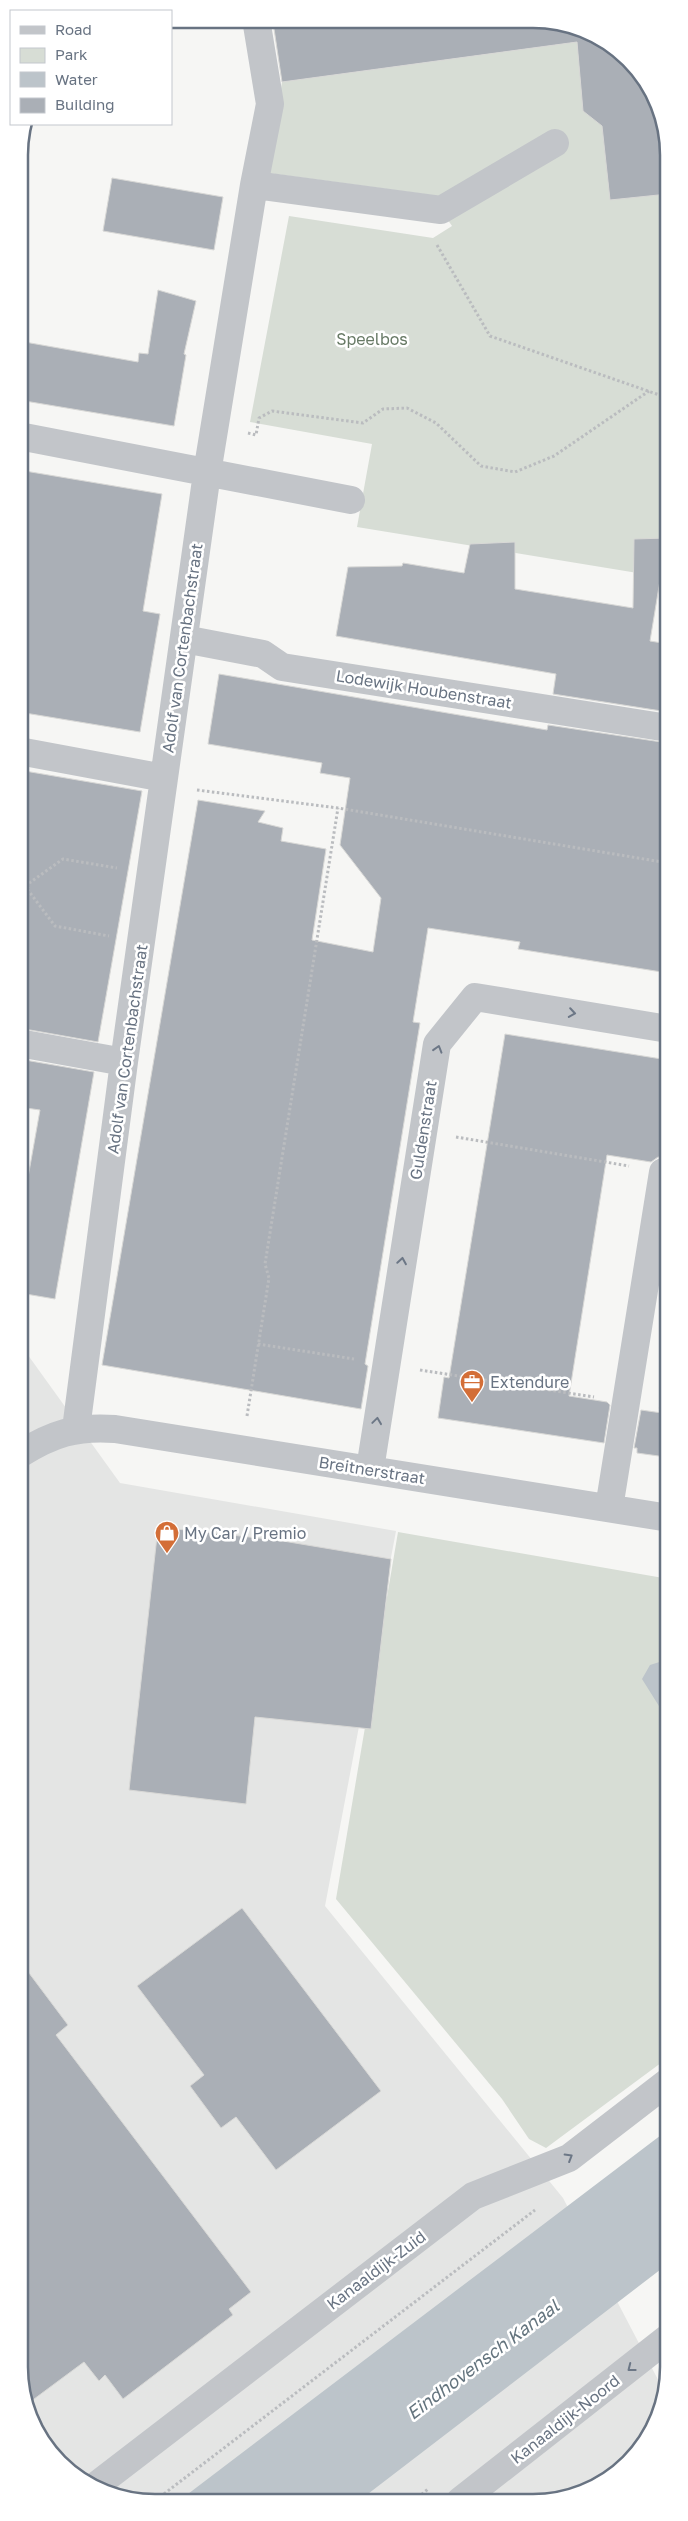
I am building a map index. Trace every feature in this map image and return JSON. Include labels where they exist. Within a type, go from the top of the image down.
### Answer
[{"type":"street","name":"Adolf van Cortenbachstraat","points":[[76,1429],[124,1062],[207,473],[254,185],[270,104],[257,28]]},
{"type":"street","points":[[254,185],[441,210],[555,143]]},
{"type":"street","points":[[28,438],[351,500]]},
{"type":"street","name":"Lodewijk Houbenstraat","points":[[184,639],[263,654],[282,667],[660,727]]},
{"type":"street","points":[[28,753],[164,782]]},
{"type":"street","name":"Guldenstraat","points":[[370,1469],[385,1364],[438,1044],[475,997],[660,1028]]},
{"type":"street","points":[[28,1045],[124,1062]]},
{"type":"street","points":[[609,1508],[660,1191]]},
{"type":"street","name":"Breitnerstraat","points":[[27,1450],[55,1435],[76,1429],[115,1429],[660,1516]]},
{"type":"street","name":"Kanaaldijk-Zuid","points":[[101,2482],[473,2196],[569,2158],[660,2088]]},
{"type":"street","name":"Kanaaldijk-Noord","points":[[469,2494],[660,2345]]},
{"type":"path","points":[[415,207],[490,336],[660,395]]},
{"type":"path","points":[[214,428],[256,435],[259,418],[272,411],[363,423],[383,409],[407,408],[436,423],[481,466],[514,472],[554,456],[649,391]]},
{"type":"path","points":[[164,782],[338,808],[660,862]]},
{"type":"path","points":[[242,1448],[269,1278],[265,1264],[338,808]]},
{"type":"path","points":[[28,884],[63,859],[151,874]]},
{"type":"path","points":[[28,890],[55,926],[141,942]]},
{"type":"path","points":[[423,1131],[660,1171]]},
{"type":"path","points":[[258,1344],[660,1407]]},
{"type":"path","points":[[164,2494],[536,2209]]},
{"type":"shaded area","points":[[27,1354],[120,1483],[396,1531],[325,1906],[563,2198],[659,2382],[651,2415],[644,2430],[629,2450],[597,2477],[575,2487],[534,2494],[154,2494],[113,2487],[91,2477],[65,2456],[44,2430],[32,2400],[27,2367]]},
{"type":"green space","name":"Speelbos","points":[[577,42],[583,108],[602,120],[610,200],[654,195],[656,168],[660,167],[660,577],[357,527],[372,444],[250,422],[289,216],[433,238],[452,226],[431,195],[268,173],[282,82]]},
{"type":"green space","points":[[398,1532],[660,1577],[660,2064],[546,2148],[529,2139],[502,2099],[336,1899]]},
{"type":"water","points":[[660,1662],[660,1708],[642,1679],[650,1665]]},
{"type":"water","name":"Eindhovensch Kanaal","points":[[660,2136],[660,2270],[368,2494],[188,2494]]},
{"type":"building","points":[[274,28],[542,28],[575,34],[597,44],[617,59],[644,91],[656,121],[659,138],[660,195],[610,200],[602,126],[583,111],[577,42],[282,82]]},
{"type":"building","points":[[112,178],[223,197],[214,250],[103,231]]},
{"type":"building","points":[[158,290],[196,301],[184,354],[186,355],[174,426],[28,401],[28,343],[138,362],[139,353],[148,354]]},
{"type":"building","points":[[28,471],[162,494],[143,611],[160,614],[140,732],[28,713]]},
{"type":"building","points":[[660,538],[660,580],[650,641],[660,643],[660,711],[553,694],[556,674],[336,636],[348,567],[402,566],[403,563],[464,573],[470,544],[515,542],[515,589],[633,608],[634,539]]},
{"type":"building","points":[[219,674],[547,730],[548,725],[660,742],[660,972],[518,949],[520,942],[428,928],[413,1022],[420,1023],[365,1364],[368,1366],[361,1409],[102,1365],[198,800],[265,811],[258,822],[283,828],[281,841],[326,849],[312,940],[373,952],[381,898],[340,845],[350,778],[320,773],[322,763],[208,744]]},
{"type":"building","points":[[28,771],[142,791],[98,1042],[28,1030]]},
{"type":"building","points":[[505,1034],[660,1059],[660,1157],[651,1162],[607,1155],[569,1396],[607,1402],[610,1405],[604,1443],[438,1418],[444,1377],[449,1378]]},
{"type":"building","points":[[28,1060],[94,1072],[55,1299],[27,1294],[28,1180],[40,1110],[28,1108]]},
{"type":"building","points":[[641,1410],[660,1413],[660,1456],[637,1453],[637,1448],[634,1448]]},
{"type":"building","points":[[158,1527],[277,1540],[391,1559],[371,1729],[255,1717],[246,1804],[129,1790]]},
{"type":"building","points":[[242,1908],[381,2091],[276,2170],[236,2117],[221,2128],[190,2086],[204,2075],[137,1986]]},
{"type":"building","points":[[27,1971],[68,2025],[56,2035],[251,2292],[229,2309],[233,2315],[123,2399],[105,2375],[99,2381],[84,2362],[32,2400],[27,2367]]},
{"type":"place","name":"Extendure","points":[[472,1403]]},
{"type":"place","name":"My Car / Premio","points":[[167,1554]]}]
